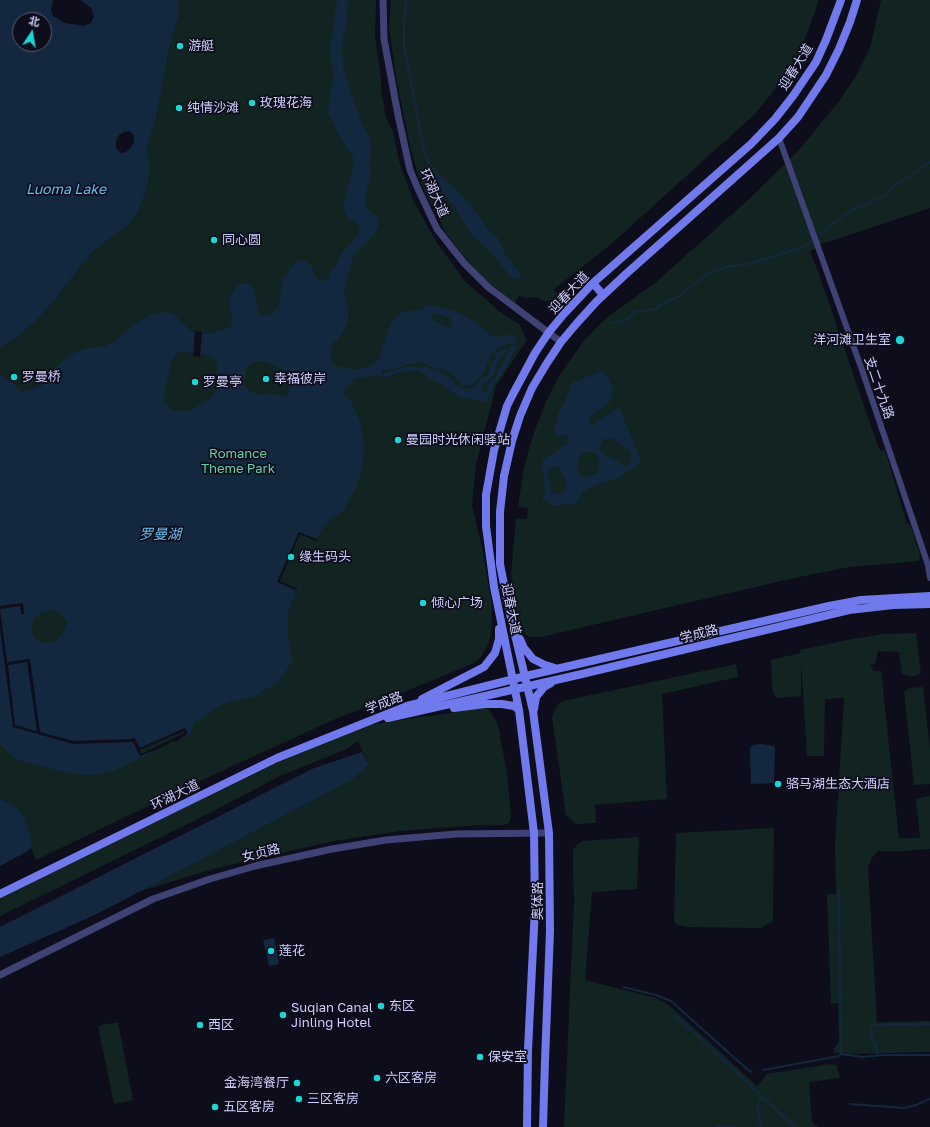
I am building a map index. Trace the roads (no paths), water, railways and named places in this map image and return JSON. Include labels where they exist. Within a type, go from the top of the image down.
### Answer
[{"type":"main road","name":"迎春大道","points":[[514,680],[490,562],[486,526],[486,495],[494,450],[502,422],[507,406],[519,381],[534,353],[549,332],[593,283],[751,144],[775,119],[816,62],[841,0]]},
{"type":"main road","name":"迎春大道","points":[[526,676],[508,605],[500,564],[500,512],[512,441],[520,416],[532,388],[561,342],[603,296],[779,138],[798,117],[826,75],[839,49],[857,0]]},
{"type":"main road","points":[[593,283],[603,296]]},
{"type":"main road","points":[[519,381],[532,388]]},
{"type":"main road","name":"学成路","points":[[364,724],[406,710],[526,676],[829,606],[861,600],[930,596]]},
{"type":"main road","name":"学成路","points":[[406,710],[558,680],[849,610],[893,605],[930,604]]},
{"type":"main road","points":[[508,605],[524,648],[533,659],[544,666],[558,669]]},
{"type":"main road","points":[[406,710],[484,667],[495,653],[499,639],[498,606]]},
{"type":"main road","name":"奥体路","points":[[526,676],[533,711],[548,834],[550,931],[544,1061],[543,1127]]},
{"type":"main road","name":"奥体路","points":[[514,680],[534,834],[535,906],[528,1050],[527,1127]]},
{"type":"main road","points":[[533,711],[536,697],[544,687],[558,680]]},
{"type":"main road","points":[[406,710],[485,704],[514,706],[519,710]]},
{"type":"main road","name":"环湖大道","points":[[0,894],[278,758],[364,724]]},
{"type":"street","name":"环湖大道","points":[[383,0],[384,39],[410,170],[437,229],[464,263],[488,287],[531,321],[549,332],[561,342]]},
{"type":"street","name":"支二十九路","points":[[779,138],[860,366],[928,565],[930,578]]},
{"type":"street","name":"女贞路","points":[[0,975],[153,899],[210,879],[255,866],[332,849],[386,840],[456,834],[548,834]]},
{"type":"water","name":"Luoma Lake","points":[[0,0],[55,0],[53,1],[52,12],[12,12],[12,52],[52,52],[52,13],[53,16],[65,23],[84,26],[91,23],[94,16],[91,8],[81,0],[178,0],[178,18],[169,50],[156,120],[147,146],[149,175],[147,188],[139,210],[129,225],[96,249],[82,264],[58,296],[38,319],[19,336],[0,348]],"holes":[[[129,131],[134,136],[134,142],[131,147],[126,152],[122,153],[118,151],[116,141],[119,135]]]},
{"type":"water","name":"罗曼湖","points":[[337,0],[348,0],[347,24],[343,38],[342,50],[344,68],[361,121],[370,137],[371,173],[365,198],[366,207],[376,216],[378,226],[374,235],[353,256],[344,293],[348,306],[348,323],[337,340],[332,344],[331,361],[335,366],[356,370],[377,363],[391,324],[398,316],[403,312],[421,310],[426,306],[432,305],[454,311],[477,323],[490,335],[498,337],[514,334],[517,347],[502,374],[494,384],[487,402],[459,397],[440,383],[430,379],[418,370],[401,372],[387,377],[377,375],[357,378],[352,381],[346,389],[344,392],[345,396],[351,401],[360,422],[364,443],[363,466],[356,488],[343,511],[328,520],[316,539],[299,532],[277,582],[296,590],[288,612],[288,639],[292,661],[277,683],[253,697],[229,702],[219,706],[202,719],[196,721],[189,735],[176,741],[188,734],[185,729],[137,750],[140,756],[153,750],[154,752],[114,771],[87,775],[68,773],[21,761],[11,755],[0,744],[0,375],[21,392],[43,385],[49,379],[54,370],[68,356],[86,348],[103,347],[112,343],[135,324],[151,315],[164,312],[175,315],[193,332],[209,334],[223,330],[233,325],[230,296],[237,286],[242,284],[247,284],[254,289],[259,314],[265,316],[270,315],[279,305],[283,278],[297,261],[302,260],[311,265],[318,280],[325,281],[328,279],[332,268],[335,267],[343,252],[358,235],[360,230],[357,223],[348,218],[344,208],[344,200],[354,166],[354,159],[338,134],[328,112],[333,74],[330,49]],"holes":[[[436,313],[451,319],[452,326],[450,328],[434,321],[432,314]],[[514,343],[515,345],[495,353],[495,359],[490,366],[490,372],[486,377],[478,381],[477,384],[468,390],[455,385],[449,376],[427,367],[404,367],[381,375],[384,370],[395,369],[411,363],[421,362],[435,368],[449,371],[463,385],[470,385],[476,382],[483,373],[491,355],[497,348]],[[508,350],[512,350],[506,356],[503,364],[498,370],[496,377],[491,381],[487,392],[481,391],[483,383],[488,381],[494,374],[496,363]],[[181,351],[214,358],[217,363],[216,390],[212,398],[189,411],[175,411],[169,408],[163,400],[171,362],[177,353]],[[260,361],[266,362],[285,371],[288,376],[288,395],[284,397],[273,394],[258,395],[247,389],[244,386],[244,381],[247,366]],[[50,610],[58,611],[67,622],[62,635],[56,641],[49,643],[39,642],[34,637],[31,631],[34,619],[41,612]]]},
{"type":"water","points":[[433,170],[465,199],[482,219],[488,230],[498,238],[506,256],[520,272],[521,280],[515,279],[506,271],[488,249],[471,234],[455,207],[439,187]]},
{"type":"water","points":[[601,371],[604,372],[613,388],[612,398],[608,404],[589,417],[589,421],[591,425],[596,425],[598,421],[619,407],[640,458],[640,462],[636,467],[626,472],[621,477],[587,489],[582,493],[577,503],[552,506],[543,499],[545,492],[542,462],[543,459],[553,454],[562,446],[566,445],[569,440],[569,437],[566,435],[554,434],[558,414],[567,397],[572,383]],"holes":[[[604,439],[614,439],[629,451],[631,460],[626,467],[603,455],[599,449]],[[585,452],[591,452],[598,455],[598,473],[588,477],[584,477],[578,473],[577,465],[580,456]],[[555,466],[559,468],[565,479],[567,486],[564,493],[553,493],[550,489],[548,472],[550,467]]]},
{"type":"water","points":[[760,744],[774,746],[774,783],[751,784],[750,748],[753,745]]},
{"type":"water","points":[[362,752],[369,765],[352,780],[97,914],[0,957],[0,927],[312,769]]},
{"type":"water","points":[[0,799],[17,808],[24,817],[32,842],[31,848],[26,852],[0,866]]},
{"type":"water","points":[[274,938],[279,964],[269,966],[263,940]]},
{"type":"waterway","points":[[406,0],[404,46],[424,150],[429,164],[436,172]]},
{"type":"waterway","points":[[820,234],[851,211],[886,195],[890,189],[930,162]]},
{"type":"waterway","points":[[611,323],[623,321],[629,318],[634,312],[656,309],[660,305],[679,296],[706,275],[726,267],[748,264],[800,248],[812,241]]},
{"type":"waterway","points":[[763,1070],[839,1056],[841,1054],[839,891]]},
{"type":"waterway","points":[[623,987],[656,995],[671,1001],[752,1072]]},
{"type":"waterway","points":[[676,1016],[795,1127]]},
{"type":"waterway","points":[[877,1056],[877,1049],[870,1032],[874,1025],[930,1024]]},
{"type":"waterway","points":[[841,1054],[863,1057],[883,1055],[930,1055]]},
{"type":"waterway","points":[[761,1127],[757,1107],[762,1097]]},
{"type":"waterway","points":[[850,1104],[904,1108],[930,1099]]},
{"type":"waterway","points":[[717,1127],[735,1127]]},
{"type":"place","name":"游艇","points":[[180,46]]},
{"type":"place","name":"玫瑰花海","points":[[252,103]]},
{"type":"place","name":"纯情沙滩","points":[[179,108]]},
{"type":"place","name":"同心圆","points":[[214,240]]},
{"type":"place","name":"洋河滩卫生室","points":[[900,340]]},
{"type":"place","name":"罗曼桥","points":[[14,377]]},
{"type":"place","name":"幸福彼岸","points":[[266,379]]},
{"type":"place","name":"罗曼亭","points":[[195,382]]},
{"type":"place","name":"曼园时光休闲驿站","points":[[398,440]]},
{"type":"place","name":"缘生码头","points":[[291,557]]},
{"type":"place","name":"倾心广场","points":[[423,603]]},
{"type":"place","name":"骆马湖生态大酒店","points":[[778,784]]},
{"type":"place","name":"莲花","points":[[271,951]]},
{"type":"place","name":"东区","points":[[381,1006]]},
{"type":"place","name":"Suqian Canal Jinling Hotel","points":[[283,1015]]},
{"type":"place","name":"西区","points":[[200,1025]]},
{"type":"place","name":"保安室","points":[[480,1057]]},
{"type":"place","name":"六区客房","points":[[377,1078]]},
{"type":"place","name":"金海湾餐厅","points":[[297,1083]]},
{"type":"place","name":"三区客房","points":[[299,1099]]},
{"type":"place","name":"五区客房","points":[[215,1107]]},
{"type":"park label","name":"Romance Theme Park","points":[[238,462]]}]
